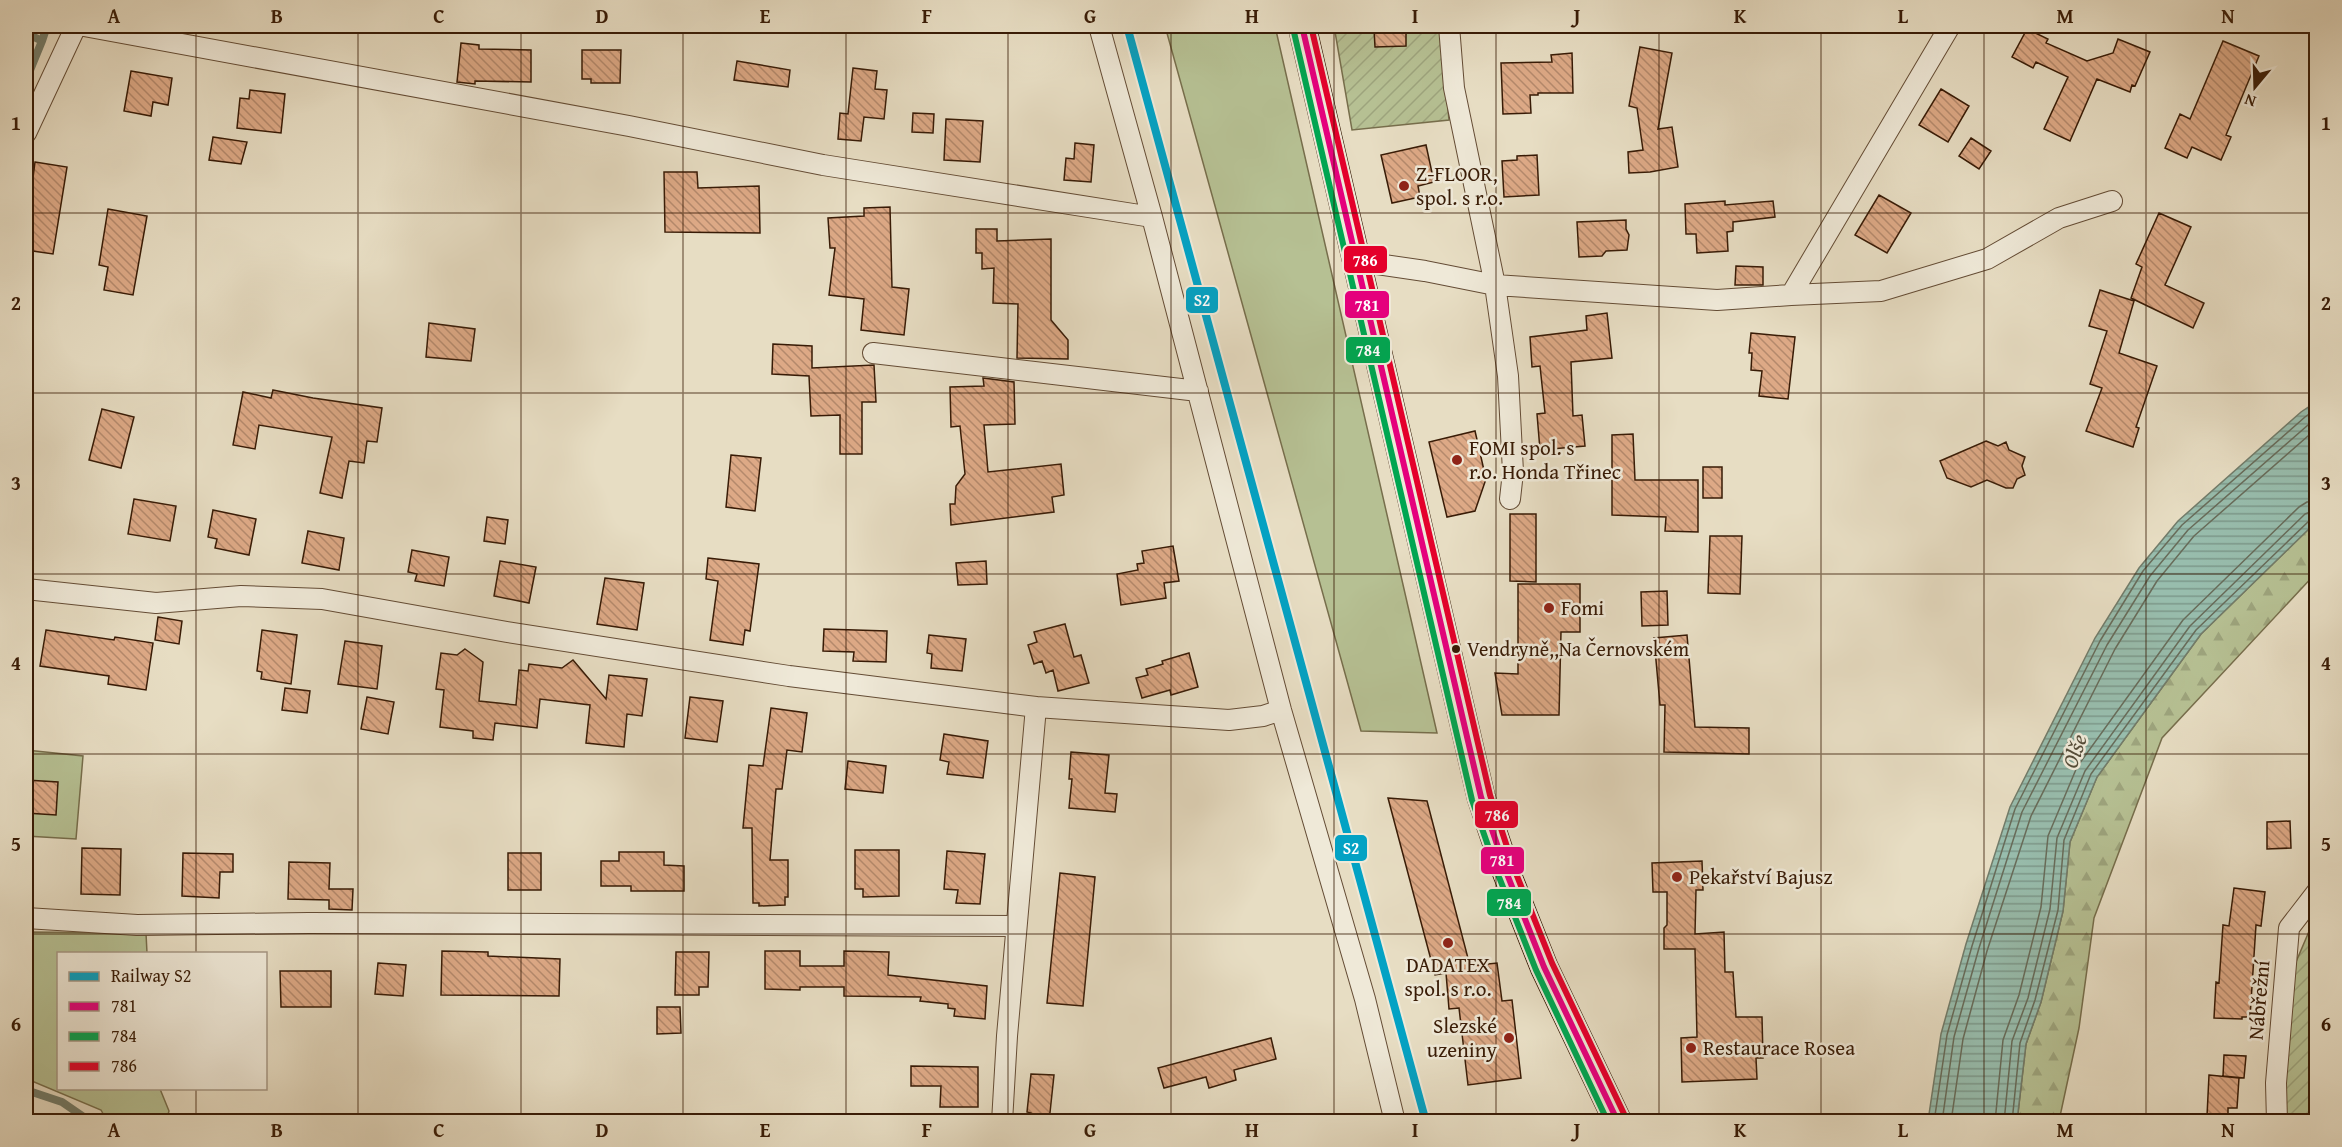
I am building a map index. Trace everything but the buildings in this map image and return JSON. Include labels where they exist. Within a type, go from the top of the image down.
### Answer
[{"type":"main road","points":[[1302,26],[1481,797],[1507,874],[1544,967],[1618,1122]]},
{"type":"street","points":[[26,133],[76,26]]},
{"type":"street","points":[[84,26],[629,126],[823,165],[1152,217]]},
{"type":"street","points":[[1100,26],[1281,710],[1365,999],[1395,1122]]},
{"type":"street","points":[[1449,26],[1454,88],[1495,285],[1508,376],[1513,472],[1510,499]]},
{"type":"street","points":[[1791,295],[1950,26]]},
{"type":"street","points":[[1357,261],[1495,285],[1717,300],[1881,291],[1987,259],[2060,218],[2112,201]]},
{"type":"street","points":[[873,353],[1198,391]]},
{"type":"street","points":[[26,589],[156,603],[241,596],[322,599],[507,632],[789,676],[1036,707],[1229,720],[1263,716],[1281,710]]},
{"type":"street","points":[[1002,1122],[1016,926],[1036,707]]},
{"type":"street","name":"Nábřežní","points":[[2277,1122],[2276,1083],[2289,928],[2316,893]]},
{"type":"street","points":[[26,918],[136,925],[309,922],[1016,926]]},
{"type":"green space","points":[[1165,26],[1275,26],[1437,733],[1361,731]]},
{"type":"green space","points":[[1334,26],[1440,26],[1449,120],[1352,130]]},
{"type":"green space","points":[[2316,522],[2316,573],[2162,738],[2094,918],[2079,1028],[2059,1121],[2017,1122],[2026,1044],[2041,1002],[2063,911],[2070,842],[2097,777],[2201,634]]},
{"type":"green space","points":[[26,750],[83,756],[76,839],[26,836]]},
{"type":"green space","points":[[2316,915],[2316,1121],[2286,1122],[2285,1088],[2293,969]]},
{"type":"green space","points":[[26,932],[146,933],[147,952],[57,952],[57,1090],[160,1090],[169,1111],[166,1121],[107,1121],[101,1110],[27,1079]]},
{"type":"water","name":"Olše","points":[[2316,402],[2316,522],[2201,634],[2097,777],[2070,842],[2063,911],[2041,1002],[2026,1044],[2017,1121],[1928,1121],[1941,1034],[1966,944],[2010,807],[2095,638],[2139,568],[2178,521],[2301,412]]},
{"type":"waterway","points":[[42,41],[47,26]]},
{"type":"waterway","points":[[26,33],[42,41],[26,80]]},
{"type":"waterway","points":[[26,1090],[62,1102],[91,1122]]},
{"type":"rail line","name":"S2","points":[[1127,26],[1426,1122]]},
{"type":"transit line","name":"781","points":[[1302,26],[1481,797],[1507,874],[1544,967],[1618,1122]]},
{"type":"transit line","name":"786","points":[[1311,26],[1490,795],[1515,871],[1552,963],[1626,1118]]},
{"type":"transit line","name":"784","points":[[1293,28],[1472,800],[1499,877],[1536,970],[1608,1122]]},
{"type":"place","name":"Z-FLOOR, spol. s r.o.","points":[[1404,186]]},
{"type":"place","name":"FOMI spol. s r.o. Honda Třinec","points":[[1457,460]]},
{"type":"place","name":"Fomi","points":[[1549,608]]},
{"type":"place","name":"Vendryně,,Na Černovském","points":[[1456,649]]},
{"type":"place","name":"Pekařství Bajusz","points":[[1677,877]]},
{"type":"place","name":"DADATEX spol. s r.o.","points":[[1448,943]]},
{"type":"place","name":"Slezské uzeniny","points":[[1509,1038]]},
{"type":"place","name":"Restaurace Rosea","points":[[1691,1048]]}]
